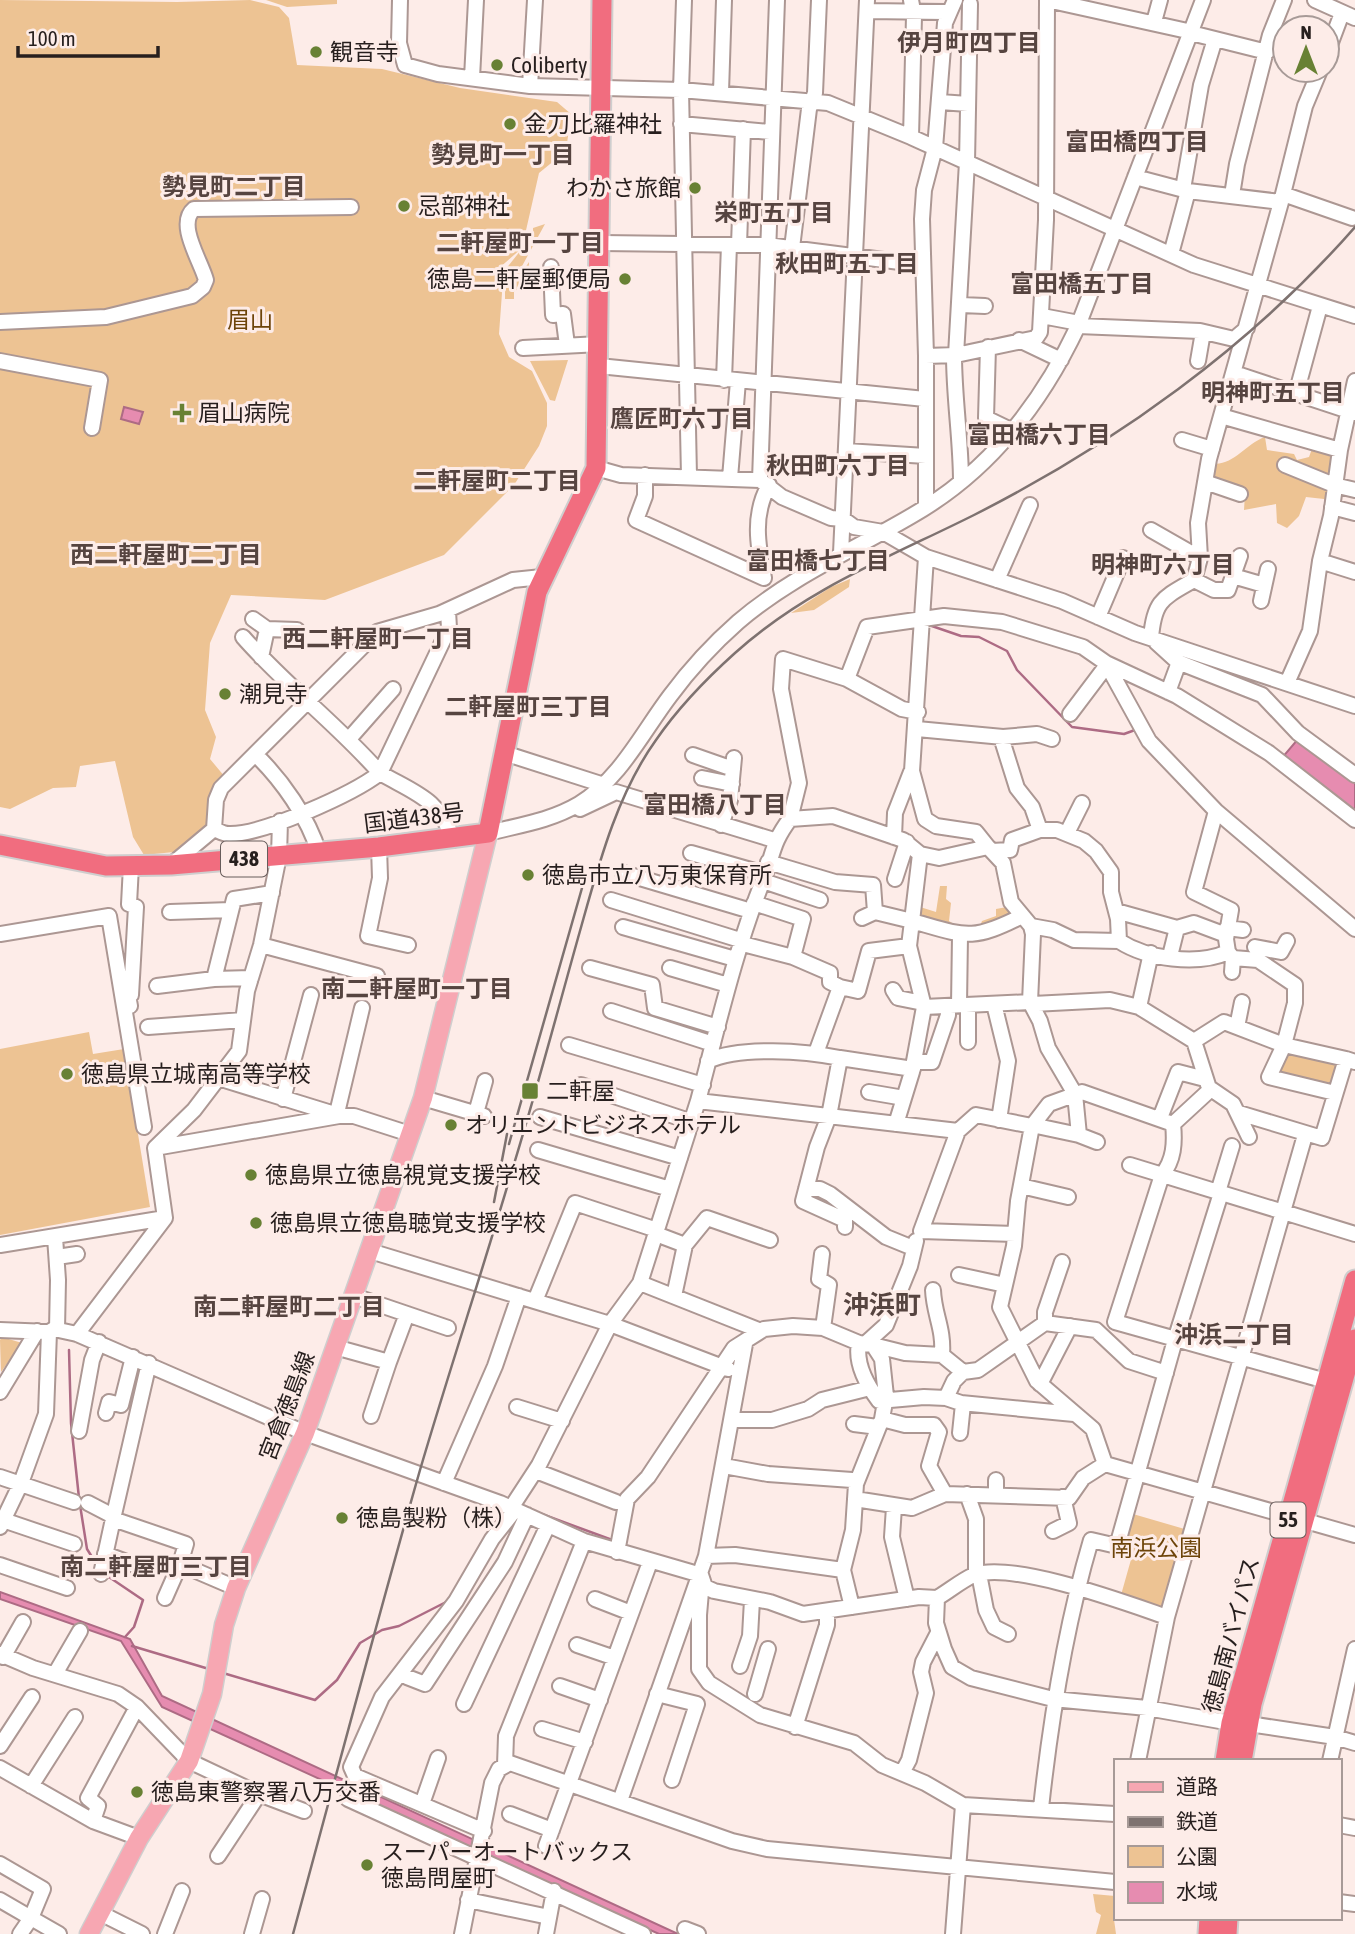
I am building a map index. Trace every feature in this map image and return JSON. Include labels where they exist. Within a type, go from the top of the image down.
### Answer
[{"type":"highway","name":"国道438号","points":[[0,845],[106,866],[131,866],[318,853],[488,833],[542,577],[596,468],[600,344],[602,0]]},
{"type":"highway","name":"徳島南バイパス","points":[[1341,1386],[1355,1280]]},
{"type":"highway","name":"徳島南バイパス","points":[[1226,1759],[1240,1723],[1296,1518],[1355,1339]]},
{"type":"highway","name":"徳島南バイパス","points":[[1240,1723],[1242,1759]]},
{"type":"main road","name":"宮倉徳島線","points":[[89,1934],[138,1838],[188,1761],[207,1709],[236,1588],[305,1433],[423,1098],[488,833]]},
{"type":"street","points":[[400,0],[399,43],[405,65],[530,86],[601,86],[721,92],[828,103],[862,115],[1171,254],[1257,287],[1355,316]]},
{"type":"street","points":[[472,78],[476,0]]},
{"type":"street","points":[[530,86],[535,0]]},
{"type":"street","points":[[684,0],[681,124],[689,476]]},
{"type":"street","points":[[721,92],[724,0]]},
{"type":"street","points":[[768,599],[756,536],[764,483],[763,384],[770,132],[777,0]]},
{"type":"street","points":[[792,248],[812,101],[819,0]]},
{"type":"street","points":[[926,356],[955,355],[1036,338],[1042,316],[1046,198],[1047,0],[1154,22],[1267,52]]},
{"type":"street","points":[[1154,22],[1160,0]]},
{"type":"street","points":[[559,814],[604,785],[700,660],[768,599],[841,553],[926,507],[961,482],[1013,431],[1061,360],[1078,325],[1203,0]]},
{"type":"street","points":[[1232,195],[1237,164],[1275,19],[1284,0]]},
{"type":"street","points":[[1315,0],[1349,16]]},
{"type":"street","points":[[961,482],[962,448],[954,390],[961,305],[967,162],[970,4]]},
{"type":"street","points":[[841,553],[867,5],[948,9],[935,148],[924,190],[926,507]]},
{"type":"street","points":[[911,6],[914,16],[911,137]]},
{"type":"street","points":[[1171,254],[1185,190],[1201,85],[1215,39]]},
{"type":"street","points":[[1315,84],[1306,106],[1212,449],[1198,523],[1200,558],[1194,580],[1162,598],[1152,620],[1152,638],[1179,662],[1262,695],[1297,733],[1355,775]]},
{"type":"street","points":[[940,102],[968,104]]},
{"type":"street","points":[[681,124],[770,132]]},
{"type":"street","points":[[730,478],[734,245],[743,130]]},
{"type":"street","points":[[1135,177],[1185,190],[1282,198],[1354,216],[1342,230]]},
{"type":"street","points":[[0,322],[106,317],[192,296],[203,288],[206,280],[188,232],[187,221],[194,209],[351,207]]},
{"type":"street","points":[[601,243],[767,245],[923,265]]},
{"type":"street","points":[[551,267],[553,314],[563,314],[567,345]]},
{"type":"street","points":[[961,305],[985,306]]},
{"type":"street","points":[[1296,394],[1320,306]]},
{"type":"street","points":[[1042,316],[1078,325],[1203,332],[1234,339],[1247,328]]},
{"type":"street","points":[[1198,361],[1203,332]]},
{"type":"street","points":[[1019,340],[1061,360]]},
{"type":"street","points":[[523,348],[600,344]]},
{"type":"street","points":[[988,347],[986,418],[1013,431]]},
{"type":"street","points":[[0,361],[100,380],[92,428]]},
{"type":"street","points":[[599,366],[925,399]]},
{"type":"street","points":[[1234,373],[1352,412]]},
{"type":"street","points":[[1287,683],[1310,631],[1320,561],[1332,507],[1340,450],[1352,412],[1355,381]]},
{"type":"street","points":[[1221,415],[1340,450]]},
{"type":"street","points":[[1182,440],[1212,449]]},
{"type":"street","points":[[846,451],[926,456]]},
{"type":"street","points":[[1285,465],[1334,485],[1355,490]]},
{"type":"street","points":[[596,468],[608,473],[730,478],[764,483],[782,497],[831,518],[843,519],[854,527],[883,532],[926,557],[997,580],[1152,638],[1355,706]]},
{"type":"street","points":[[645,475],[645,496],[636,520],[764,579]]},
{"type":"street","points":[[1205,482],[1240,494]]},
{"type":"street","points":[[997,580],[1030,505]]},
{"type":"street","points":[[1332,507],[1355,513]]},
{"type":"street","points":[[1151,530],[1200,558]]},
{"type":"street","points":[[1194,580],[1214,590],[1228,590],[1240,556]]},
{"type":"street","points":[[895,879],[900,840],[895,813],[912,771],[917,729],[920,617],[926,557]]},
{"type":"street","points":[[1098,617],[1123,558]]},
{"type":"street","points":[[1320,561],[1355,572]]},
{"type":"street","points":[[1261,601],[1268,569]]},
{"type":"street","points":[[1233,576],[1264,584]]},
{"type":"street","points":[[171,865],[214,828],[216,800],[221,788],[377,632],[448,611],[513,580],[542,577]]},
{"type":"street","points":[[214,828],[226,835],[280,821],[328,803],[380,774],[449,628],[448,611]]},
{"type":"street","points":[[847,679],[867,627],[920,617],[944,616],[1002,622],[1083,648],[1107,664],[1168,692],[1269,753],[1355,820]]},
{"type":"street","points":[[253,619],[267,629],[297,630]]},
{"type":"street","points":[[261,657],[267,629]]},
{"type":"street","points":[[243,637],[349,740],[380,774],[433,802],[447,820],[453,839]]},
{"type":"street","points":[[407,1677],[425,1685],[505,1562],[518,1511],[536,1471],[610,1324],[640,1283],[713,1052],[740,941],[774,839],[790,819],[799,783],[781,689],[783,659],[847,679],[902,709],[918,712]]},
{"type":"street","points":[[1168,692],[1179,662]]},
{"type":"street","points":[[1070,714],[1107,664]]},
{"type":"street","points":[[1107,664],[1149,741],[1216,811],[1355,929]]},
{"type":"street","points":[[349,740],[393,689]]},
{"type":"street","points":[[917,729],[1001,737],[1037,734],[1041,738],[1052,739]]},
{"type":"street","points":[[1001,737],[1017,788],[1032,807],[1040,830]]},
{"type":"street","points":[[504,752],[604,785]]},
{"type":"street","points":[[255,754],[275,774],[300,813],[313,835],[318,853]]},
{"type":"street","points":[[693,755],[733,771]]},
{"type":"street","points":[[702,778],[733,771]]},
{"type":"street","points":[[721,825],[733,771]]},
{"type":"street","points":[[912,771],[925,819],[936,825],[976,832],[1003,863],[1011,902],[1027,921],[1073,940],[1119,940],[1133,950],[1151,953],[1201,960],[1231,961],[1244,957],[1264,965],[1295,985],[1296,1003],[1284,1045],[1269,1077],[1335,1093]]},
{"type":"street","points":[[488,833],[599,803],[617,792],[774,839]]},
{"type":"street","points":[[1067,833],[1082,803]]},
{"type":"street","points":[[1216,811],[1194,892],[1231,910],[1227,930],[1231,961]]},
{"type":"street","points":[[790,819],[833,816],[900,840],[920,853],[939,858],[990,849],[1010,850],[1012,840],[1040,830],[1067,833],[1084,841],[1110,863]]},
{"type":"street","points":[[155,1148],[194,1110],[239,1051],[250,978],[261,945],[279,856],[280,821]]},
{"type":"street","points":[[1108,846],[1111,892],[1119,940]]},
{"type":"street","points":[[379,847],[380,878],[368,936],[408,945]]},
{"type":"street","points":[[691,853],[765,872],[873,885],[869,915],[912,921],[960,936],[992,931],[1027,921]]},
{"type":"street","points":[[896,1124],[913,1068],[923,1005],[909,946],[920,853]]},
{"type":"street","points":[[125,1016],[132,1015],[128,995],[131,995],[136,907],[129,904],[131,866]]},
{"type":"street","points":[[765,872],[820,900]]},
{"type":"street","points":[[623,873],[803,919],[793,957]]},
{"type":"street","points":[[214,979],[234,899],[272,893]]},
{"type":"street","points":[[611,900],[793,957],[830,973],[830,982],[858,991],[869,951],[909,946]]},
{"type":"street","points":[[170,912],[231,910]]},
{"type":"street","points":[[1116,911],[1177,928],[1194,922],[1227,930],[1242,930]]},
{"type":"street","points":[[1198,914],[1227,930]]},
{"type":"street","points":[[0,934],[108,916],[144,1127]]},
{"type":"street","points":[[1027,921],[1031,1003],[1048,1048],[1075,1094],[1079,1135]]},
{"type":"street","points":[[623,927],[735,959]]},
{"type":"street","points":[[1170,956],[1177,928]]},
{"type":"street","points":[[960,936],[958,1006],[968,1042]]},
{"type":"street","points":[[1264,965],[1261,948],[1282,952],[1287,941]]},
{"type":"street","points":[[261,945],[377,976]]},
{"type":"street","points":[[1139,1007],[1151,953]]},
{"type":"street","points":[[590,968],[652,985],[655,1008],[718,1027]]},
{"type":"street","points":[[670,968],[729,985]]},
{"type":"street","points":[[157,986],[250,978]]},
{"type":"street","points":[[816,1053],[840,987]]},
{"type":"street","points":[[893,990],[898,998],[923,1005],[1110,1000],[1139,1007],[1194,1041],[1198,1046],[1208,1084]]},
{"type":"street","points":[[283,1099],[311,995]]},
{"type":"street","points":[[1237,1027],[1242,1002]]},
{"type":"street","points":[[994,1004],[1008,1061],[999,1119]]},
{"type":"street","points":[[873,1068],[913,1068],[932,1062],[948,1015],[958,1006]]},
{"type":"street","points":[[338,1114],[362,1008]]},
{"type":"street","points":[[611,1011],[713,1052],[816,1053],[913,1068]]},
{"type":"street","points":[[148,1027],[243,1020]]},
{"type":"street","points":[[1194,1041],[1224,1022],[1284,1045],[1350,1060],[1335,1093],[1322,1138],[1239,1113]]},
{"type":"street","points":[[569,1045],[703,1085]]},
{"type":"street","points":[[840,1058],[830,1116],[803,1201],[845,1220],[845,1227]]},
{"type":"street","points":[[1248,1137],[1239,1113],[1226,1096],[1208,1084],[1178,1072],[1167,1121],[1175,1144],[1168,1167],[1162,1175],[1115,1322],[1341,1386]]},
{"type":"street","points":[[218,1078],[283,1099],[410,1133]]},
{"type":"street","points":[[423,1098],[480,1114],[485,1082]]},
{"type":"street","points":[[1167,1121],[1208,1084]]},
{"type":"street","points":[[580,1085],[692,1122]]},
{"type":"street","points":[[869,1092],[904,1098]]},
{"type":"street","points":[[1105,1464],[1093,1429],[1040,1384],[1000,1307],[1015,1234],[1021,1186],[1032,1126],[1049,1104],[1082,1092],[1167,1121]]},
{"type":"street","points":[[698,1101],[958,1131]]},
{"type":"street","points":[[1015,1234],[920,1231],[958,1131],[973,1110],[999,1119],[1079,1135],[1097,1142]]},
{"type":"street","points":[[155,1148],[338,1114]]},
{"type":"street","points":[[540,1117],[680,1158]]},
{"type":"street","points":[[1138,1759],[1167,1617],[1306,1135]]},
{"type":"street","points":[[1041,1808],[1054,1699],[1077,1588],[1091,1539],[1117,1546],[1232,1146]]},
{"type":"street","points":[[76,1334],[165,1218],[155,1148]]},
{"type":"street","points":[[538,1150],[670,1189]]},
{"type":"street","points":[[1130,1165],[1355,1234]]},
{"type":"street","points":[[1021,1186],[1068,1197]]},
{"type":"street","points":[[806,1189],[820,1189],[830,1194],[886,1237],[915,1243],[910,1266],[886,1325],[856,1354],[870,1388],[879,1401],[946,1398],[963,1404],[1074,1414]]},
{"type":"street","points":[[535,1301],[575,1203],[685,1245]]},
{"type":"street","points":[[0,1245],[165,1218]]},
{"type":"street","points":[[674,1296],[685,1245],[707,1218],[770,1240]]},
{"type":"street","points":[[55,1237],[57,1257],[47,1331],[46,1414],[21,1483],[1,1523],[74,1544]]},
{"type":"street","points":[[370,1251],[610,1324],[719,1367],[740,1371]]},
{"type":"street","points":[[57,1257],[76,1254]]},
{"type":"street","points":[[822,1254],[819,1279],[829,1284],[823,1328]]},
{"type":"street","points":[[1045,1323],[1045,1312],[1062,1262]]},
{"type":"street","points":[[959,1275],[1005,1286]]},
{"type":"street","points":[[640,1283],[761,1331]]},
{"type":"street","points":[[933,1290],[934,1308],[943,1326],[942,1355]]},
{"type":"street","points":[[354,1296],[448,1328]]},
{"type":"street","points":[[444,1483],[495,1366],[519,1296]]},
{"type":"street","points":[[370,1416],[407,1314]]},
{"type":"street","points":[[946,1398],[954,1381],[964,1372],[986,1367],[1018,1339],[1045,1323],[1096,1330],[1129,1361],[1166,1373]]},
{"type":"street","points":[[617,1552],[627,1499],[648,1477],[734,1348],[745,1344],[761,1331],[793,1326],[823,1328],[865,1344],[905,1353],[942,1355],[964,1372]]},
{"type":"street","points":[[1040,1384],[1070,1326]]},
{"type":"street","points":[[0,1330],[76,1334],[99,1342],[305,1433],[518,1511],[584,1541],[752,1600],[770,1602],[803,1614],[827,1613],[907,1599],[937,1598],[977,1574],[1025,1575],[1077,1588],[1167,1617]]},
{"type":"street","points":[[0,1392],[47,1331]]},
{"type":"street","points":[[79,1431],[92,1360],[99,1342]]},
{"type":"street","points":[[745,1344],[701,1592],[699,1669],[709,1683],[750,1709],[794,1727],[844,1738],[882,1765],[963,1805],[1114,1814]]},
{"type":"street","points":[[852,1607],[843,1570],[853,1530],[856,1484],[886,1401],[882,1359],[865,1344]]},
{"type":"street","points":[[335,1347],[389,1362]]},
{"type":"street","points":[[121,1405],[133,1357]]},
{"type":"street","points":[[101,1574],[149,1363]]},
{"type":"street","points":[[732,1420],[772,1420],[808,1409],[822,1401],[870,1388]]},
{"type":"street","points":[[106,1413],[109,1402],[138,1411]]},
{"type":"street","points":[[960,1433],[963,1404]]},
{"type":"street","points":[[517,1407],[562,1421]]},
{"type":"street","points":[[853,1424],[934,1425],[939,1432],[929,1466],[945,1494]]},
{"type":"street","points":[[855,1499],[912,1508],[945,1494],[967,1494],[996,1487],[1069,1498],[1083,1478],[1105,1464],[1355,1535]]},
{"type":"street","points":[[724,1466],[768,1474],[852,1480],[856,1484]]},
{"type":"street","points":[[536,1471],[616,1502]]},
{"type":"street","points":[[0,1477],[81,1503],[186,1544],[165,1598]]},
{"type":"street","points":[[967,1494],[976,1520],[977,1574],[986,1610],[994,1627],[1008,1634]]},
{"type":"street","points":[[1054,1531],[1069,1523],[1063,1497]]},
{"type":"street","points":[[894,1507],[892,1538],[902,1561],[907,1599]]},
{"type":"street","points":[[484,1831],[355,1776],[351,1767],[382,1697],[456,1601],[492,1539],[518,1511]]},
{"type":"street","points":[[464,1704],[548,1525]]},
{"type":"street","points":[[462,1934],[492,1783],[505,1765],[506,1736],[584,1541]]},
{"type":"street","points":[[105,1554],[148,1570]]},
{"type":"street","points":[[706,1556],[735,1555],[843,1570]]},
{"type":"street","points":[[546,1846],[650,1562]]},
{"type":"street","points":[[180,1564],[236,1588]]},
{"type":"street","points":[[0,1565],[67,1588]]},
{"type":"street","points":[[620,1801],[657,1694],[703,1581]]},
{"type":"street","points":[[937,1598],[938,1633],[952,1667],[971,1678],[1054,1699],[1147,1708],[1335,1737],[1355,1743]]},
{"type":"street","points":[[595,1599],[631,1613]]},
{"type":"street","points":[[752,1600],[750,1636],[741,1662],[763,1664]]},
{"type":"street","points":[[794,1727],[827,1625],[827,1613]]},
{"type":"street","points":[[23,1622],[2,1656],[118,1694],[137,1707],[188,1761],[259,1794],[304,1811]]},
{"type":"street","points":[[55,1674],[80,1632]]},
{"type":"street","points":[[902,1773],[909,1760],[926,1693],[921,1672],[923,1662],[938,1633]]},
{"type":"street","points":[[577,1645],[615,1658]]},
{"type":"street","points":[[755,1694],[768,1649]]},
{"type":"street","points":[[1330,1759],[1355,1649]]},
{"type":"street","points":[[560,1686],[600,1700]]},
{"type":"street","points":[[657,1694],[697,1704],[672,1780]]},
{"type":"street","points":[[0,1746],[32,1697]]},
{"type":"street","points":[[93,1821],[98,1806],[88,1798],[137,1707]]},
{"type":"street","points":[[31,1786],[75,1717]]},
{"type":"street","points":[[542,1729],[584,1742]]},
{"type":"street","points":[[422,1804],[438,1758]]},
{"type":"street","points":[[505,1765],[516,1763],[732,1841],[767,1849],[1114,1882]]},
{"type":"street","points":[[0,1768],[93,1821],[138,1838]]},
{"type":"street","points":[[218,1856],[259,1794]]},
{"type":"street","points":[[348,1800],[554,1891],[643,1934]]},
{"type":"street","points":[[953,1934],[963,1805]]},
{"type":"street","points":[[510,1814],[552,1830]]},
{"type":"street","points":[[0,1864],[43,1889],[31,1919],[20,1934]]},
{"type":"street","points":[[164,1934],[182,1891]]},
{"type":"street","points":[[546,1934],[554,1891]]},
{"type":"street","points":[[253,1934],[262,1899]]},
{"type":"street","points":[[0,1900],[59,1934]]},
{"type":"street","points":[[468,1900],[549,1917]]},
{"type":"street","points":[[100,1913],[142,1934]]},
{"type":"green space","name":"眉山","points":[[0,0],[250,0],[279,7],[289,18],[297,65],[382,69],[460,88],[557,102],[571,114],[566,151],[539,173],[522,248],[498,269],[502,293],[499,334],[509,357],[532,371],[547,403],[547,426],[539,446],[514,485],[444,555],[325,600],[231,595],[210,643],[205,710],[216,737],[210,759],[225,777],[211,792],[213,824],[184,851],[144,855],[133,837],[115,761],[80,766],[76,787],[53,788],[10,809],[0,807]]},
{"type":"green space","points":[[266,0],[337,0],[337,4],[287,7]]},
{"type":"green space","points":[[545,224],[521,268],[525,268],[529,262],[528,287],[520,287],[514,292],[514,299],[505,299],[505,270],[533,235],[533,228]]},
{"type":"green space","points":[[568,360],[555,401],[550,400],[530,361]]},
{"type":"green space","points":[[1265,437],[1267,450],[1294,454],[1297,460],[1309,457],[1313,446],[1335,453],[1326,508],[1324,499],[1306,497],[1299,516],[1287,528],[1277,523],[1276,504],[1244,510],[1245,493],[1209,481],[1210,463],[1218,464],[1232,459]]},
{"type":"green space","points":[[850,579],[849,587],[814,610],[791,613],[831,587]]},
{"type":"green space","points":[[940,886],[947,886],[946,899],[951,903],[949,921],[957,926],[980,926],[982,921],[996,916],[996,909],[1007,907],[1014,916],[973,932],[914,918],[917,906],[936,912]]},
{"type":"green space","points":[[89,1032],[93,1054],[124,1049],[150,1207],[0,1235],[0,1049]]},
{"type":"green space","points":[[1286,1049],[1341,1061],[1333,1089],[1274,1074]]},
{"type":"green space","points":[[2,1337],[22,1343],[1,1372],[0,1340]]},
{"type":"green space","name":"南浜公園","points":[[1133,1514],[1188,1530],[1165,1605],[1161,1607],[1121,1595],[1132,1556],[1121,1552]]},
{"type":"green space","points":[[1093,1894],[1114,1896],[1116,1934],[1096,1934],[1101,1915],[1096,1912]]},
{"type":"water","points":[[124,407],[143,412],[139,424],[121,419]]},
{"type":"water","points":[[1298,739],[1355,776],[1355,812],[1281,759]]},
{"type":"water","points":[[0,1592],[130,1639],[162,1696],[678,1934],[659,1934],[162,1707],[121,1641],[0,1599]]},
{"type":"waterway","points":[[926,624],[961,636],[979,637],[1007,651],[1017,670],[1072,727],[1124,734],[1135,730]]},
{"type":"waterway","points":[[69,1350],[71,1423],[79,1498]]},
{"type":"waterway","points":[[80,1505],[87,1549],[97,1565]]},
{"type":"waterway","points":[[539,1513],[615,1541]]},
{"type":"waterway","points":[[494,1526],[500,1514],[505,1514]]},
{"type":"waterway","points":[[106,1575],[143,1600],[134,1627],[125,1637]]},
{"type":"waterway","points":[[223,1673],[315,1700],[337,1680],[360,1643],[382,1630],[399,1626],[450,1600]]},
{"type":"waterway","points":[[132,1646],[209,1669]]},
{"type":"railway","points":[[293,1934],[420,1470],[522,1136],[592,887],[618,810],[642,762],[693,694],[762,630],[820,592],[1027,487],[1129,424],[1226,352],[1314,271],[1355,227]]},
{"type":"railway","points":[[509,1144],[584,881]]},
{"type":"railway","points":[[494,1202],[507,1134]]},
{"type":"place","name":"観音寺","points":[[316,52]]},
{"type":"place","name":"Coliberty","points":[[497,65]]},
{"type":"place","name":"金刀比羅神社","points":[[510,124]]},
{"type":"place","name":"わかさ旅館","points":[[695,188]]},
{"type":"place","name":"忌部神社","points":[[404,206]]},
{"type":"place","name":"徳島二軒屋郵便局","points":[[625,279]]},
{"type":"place","name":"眉山病院","points":[[182,413]]},
{"type":"place","name":"潮見寺","points":[[225,694]]},
{"type":"place","name":"徳島市立八万東保育所","points":[[528,875]]},
{"type":"place","name":"徳島県立城南高等学校","points":[[67,1074]]},
{"type":"place","name":"二軒屋","points":[[530,1091]]},
{"type":"place","name":"オリエントビジネスホテル","points":[[451,1125]]},
{"type":"place","name":"徳島県立徳島視覚支援学校","points":[[251,1175]]},
{"type":"place","name":"徳島県立徳島聴覚支援学校","points":[[256,1223]]},
{"type":"place","name":"徳島製粉（株）","points":[[342,1518]]},
{"type":"place","name":"徳島東警察署八万交番","points":[[137,1792]]},
{"type":"place","name":"スーパーオートバックス 徳島問屋町","points":[[367,1865]]},
{"type":"district","name":"伊月町四丁目","points":[[969,43]]},
{"type":"district","name":"富田橋四丁目","points":[[1137,142]]},
{"type":"district","name":"勢見町一丁目","points":[[503,155]]},
{"type":"district","name":"勢見町二丁目","points":[[234,187]]},
{"type":"district","name":"栄町五丁目","points":[[774,213]]},
{"type":"district","name":"二軒屋町一丁目","points":[[520,243]]},
{"type":"district","name":"秋田町五丁目","points":[[847,264]]},
{"type":"district","name":"富田橋五丁目","points":[[1082,284]]},
{"type":"district","name":"明神町五丁目","points":[[1273,393]]},
{"type":"district","name":"鷹匠町六丁目","points":[[682,419]]},
{"type":"district","name":"富田橋六丁目","points":[[1039,435]]},
{"type":"district","name":"秋田町六丁目","points":[[838,466]]},
{"type":"district","name":"二軒屋町二丁目","points":[[497,481]]},
{"type":"district","name":"西二軒屋町二丁目","points":[[166,555]]},
{"type":"district","name":"富田橋七丁目","points":[[818,561]]},
{"type":"district","name":"明神町六丁目","points":[[1163,565]]},
{"type":"district","name":"西二軒屋町一丁目","points":[[378,639]]},
{"type":"district","name":"二軒屋町三丁目","points":[[528,707]]},
{"type":"district","name":"富田橋八丁目","points":[[715,805]]},
{"type":"district","name":"南二軒屋町一丁目","points":[[417,989]]},
{"type":"district","name":"沖浜町","points":[[882,1305]]},
{"type":"district","name":"南二軒屋町二丁目","points":[[289,1307]]},
{"type":"district","name":"沖浜二丁目","points":[[1234,1335]]},
{"type":"district","name":"南二軒屋町三丁目","points":[[156,1567]]}]
